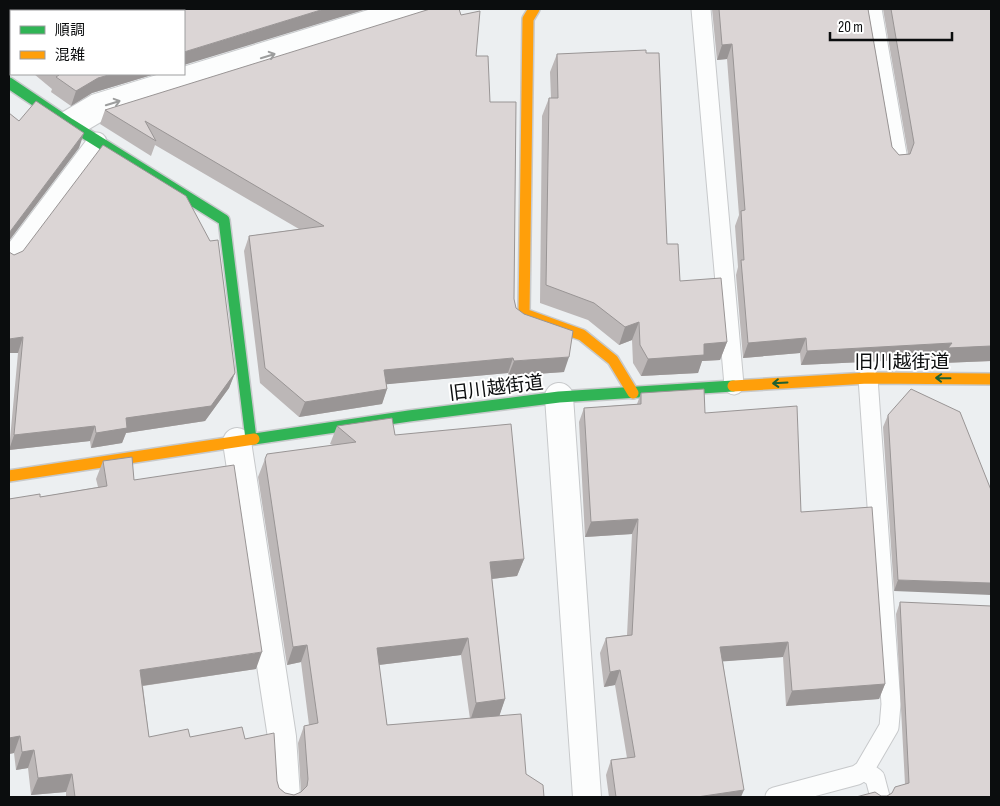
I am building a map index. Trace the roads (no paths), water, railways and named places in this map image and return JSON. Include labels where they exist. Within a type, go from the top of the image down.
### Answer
[{"type":"street","points":[[70,124],[97,108],[419,9]]},
{"type":"street","points":[[534,9],[528,19],[524,314],[582,335],[612,360],[632,392]]},
{"type":"street","points":[[9,83],[97,142],[224,220],[244,440],[282,737],[286,797]]},
{"type":"street","name":"旧川越街道","points":[[9,476],[409,416],[559,397],[868,378],[991,379]]},
{"type":"street","points":[[559,397],[587,797]]},
{"type":"lane","points":[[701,9],[734,386]]},
{"type":"lane","points":[[872,9],[898,160]]},
{"type":"lane","points":[[9,259],[97,142]]},
{"type":"lane","points":[[775,797],[857,775],[864,770],[889,727],[891,718],[868,378]]},
{"type":"lane","points":[[884,602],[904,603]]},
{"type":"lane","points":[[864,770],[875,778],[880,797]]}]
